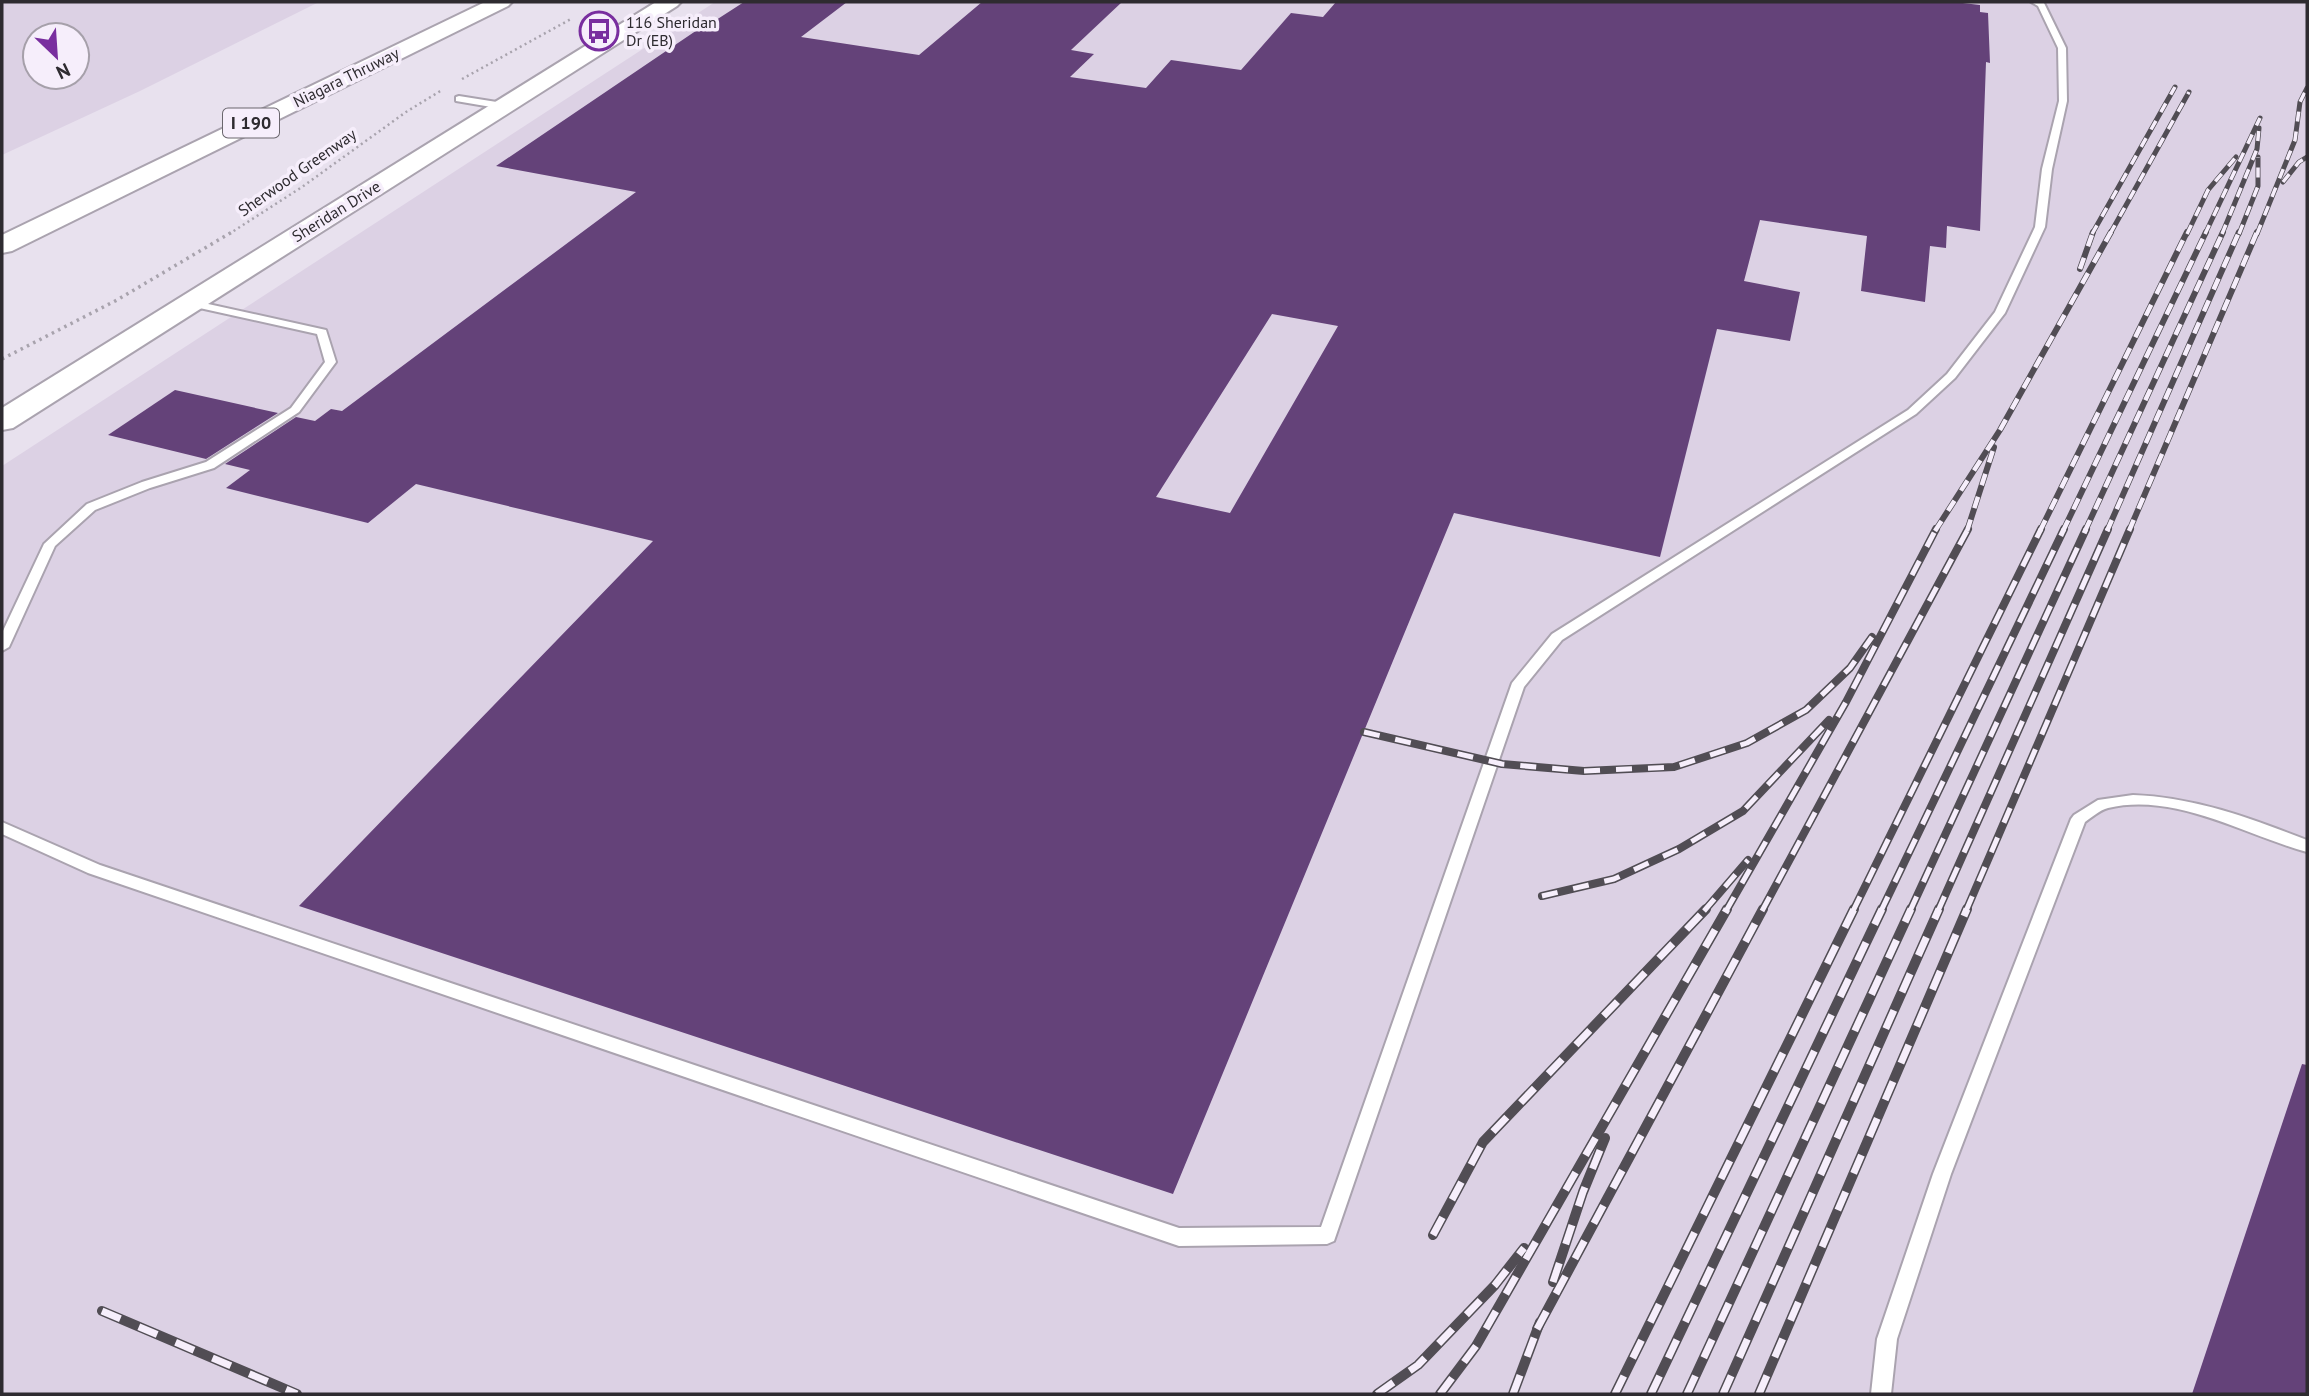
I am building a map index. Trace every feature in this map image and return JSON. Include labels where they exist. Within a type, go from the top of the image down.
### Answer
[{"type":"main road","name":"Niagara Thruway","points":[[2,221],[456,2]]},
{"type":"main road","name":"Niagara Thruway","points":[[2,245],[501,2]]},
{"type":"main road","name":"Sheridan Drive","points":[[2,421],[670,2]]},
{"type":"lane","points":[[2,828],[94,869],[1179,1237],[1327,1235],[1517,686],[1557,637],[1912,412],[1951,376],[2000,313],[2040,227],[2047,169],[2063,101],[2062,48],[2041,5],[2035,2]]},
{"type":"lane","points":[[590,24],[625,30]]},
{"type":"lane","points":[[459,99],[503,106]]},
{"type":"lane","points":[[2,647],[50,544],[91,507],[146,485],[210,465],[295,410],[331,362],[322,332],[190,303]]},
{"type":"lane","points":[[1881,1394],[1887,1339],[1937,1187],[2078,820],[2104,803],[2152,802],[2218,813],[2307,846]]},
{"type":"path","points":[[460,81],[575,18]]},
{"type":"path","name":"Sherwood Greenway","points":[[2,359],[145,284],[218,241],[305,185],[389,122],[448,87]]},
{"type":"shaded area","points":[[2,2],[319,2],[140,91],[2,155]]},
{"type":"shaded area","points":[[715,2],[2307,2],[2307,1394],[2,1394],[2,466]]},
{"type":"building","points":[[744,2],[847,2],[801,37],[919,55],[982,2],[1122,2],[1071,50],[1094,54],[1070,77],[1146,88],[1171,60],[1241,70],[1291,13],[1323,17],[1336,2],[1954,2],[1980,5],[1980,12],[1988,13],[1990,63],[1986,62],[1980,231],[1947,226],[1946,248],[1930,246],[1925,302],[1861,291],[1867,236],[1760,220],[1744,281],[1800,292],[1790,341],[1717,329],[1660,557],[1454,513],[1173,1194],[299,906],[653,541],[416,484],[368,523],[226,488],[250,470],[225,464],[296,417],[315,421],[331,409],[342,411],[636,192],[496,166],[709,22]],"holes":[[[1272,314],[1338,326],[1230,513],[1156,497]]]},
{"type":"building","points":[[175,390],[278,413],[206,459],[108,435]]},
{"type":"building","points":[[2302,1064],[2307,1065],[2307,1394],[2192,1394]]},
{"type":"railway","points":[[2093,233],[2175,87]]},
{"type":"railway","points":[[2257,234],[2295,140],[2300,102],[2307,88]]},
{"type":"railway","points":[[2110,234],[2189,92]]},
{"type":"railway","points":[[2205,234],[2260,118]]},
{"type":"railway","points":[[2222,234],[2257,149],[2259,128]]},
{"type":"railway","points":[[2187,234],[2208,190],[2236,157]]},
{"type":"railway","points":[[2239,234],[2258,186],[2258,157]]},
{"type":"railway","points":[[2283,182],[2299,162],[2307,157]]},
{"type":"railway","points":[[1935,531],[2000,430],[2111,232]]},
{"type":"railway","points":[[2040,531],[2187,232]]},
{"type":"railway","points":[[2063,531],[2206,232]]},
{"type":"railway","points":[[2085,531],[2223,232]]},
{"type":"railway","points":[[2107,531],[2239,232]]},
{"type":"railway","points":[[2129,531],[2257,232]]},
{"type":"railway","points":[[2080,269],[2093,233]]},
{"type":"railway","points":[[1967,531],[1994,447]]},
{"type":"railway","points":[[1726,911],[1846,702],[1936,529]]},
{"type":"railway","points":[[1853,911],[2041,529]]},
{"type":"railway","points":[[1881,911],[2064,529]]},
{"type":"railway","points":[[1910,911],[2086,529]]},
{"type":"railway","points":[[1938,911],[2108,529]]},
{"type":"railway","points":[[1966,911],[2130,529]]},
{"type":"railway","points":[[1762,911],[1967,531]]},
{"type":"railway","points":[[1364,732],[1502,764],[1584,771],[1674,767],[1747,743],[1806,710],[1850,668],[1872,637]]},
{"type":"railway","points":[[1542,896],[1614,879],[1679,849],[1743,811],[1829,720]]},
{"type":"railway","points":[[1704,911],[1748,860]]},
{"type":"railway","points":[[1433,1235],[1483,1142],[1706,909]]},
{"type":"railway","points":[[1440,1394],[1476,1346],[1727,909]]},
{"type":"railway","points":[[1538,1327],[1763,909]]},
{"type":"railway","points":[[1615,1394],[1854,909]]},
{"type":"railway","points":[[1651,1394],[1882,909]]},
{"type":"railway","points":[[1687,1394],[1911,909]]},
{"type":"railway","points":[[1723,1394],[1939,909]]},
{"type":"railway","points":[[1759,1394],[1967,909]]},
{"type":"railway","points":[[1553,1282],[1583,1192],[1605,1138]]},
{"type":"railway","points":[[1377,1394],[1418,1365],[1495,1285],[1524,1248]]},
{"type":"railway","points":[[102,1311],[297,1394]]},
{"type":"railway","points":[[1538,1327],[1540,1322]]},
{"type":"railway","points":[[1513,1394],[1538,1327]]},
{"type":"place","name":"116 Sheridan Dr (EB)","points":[[599,31]]}]
